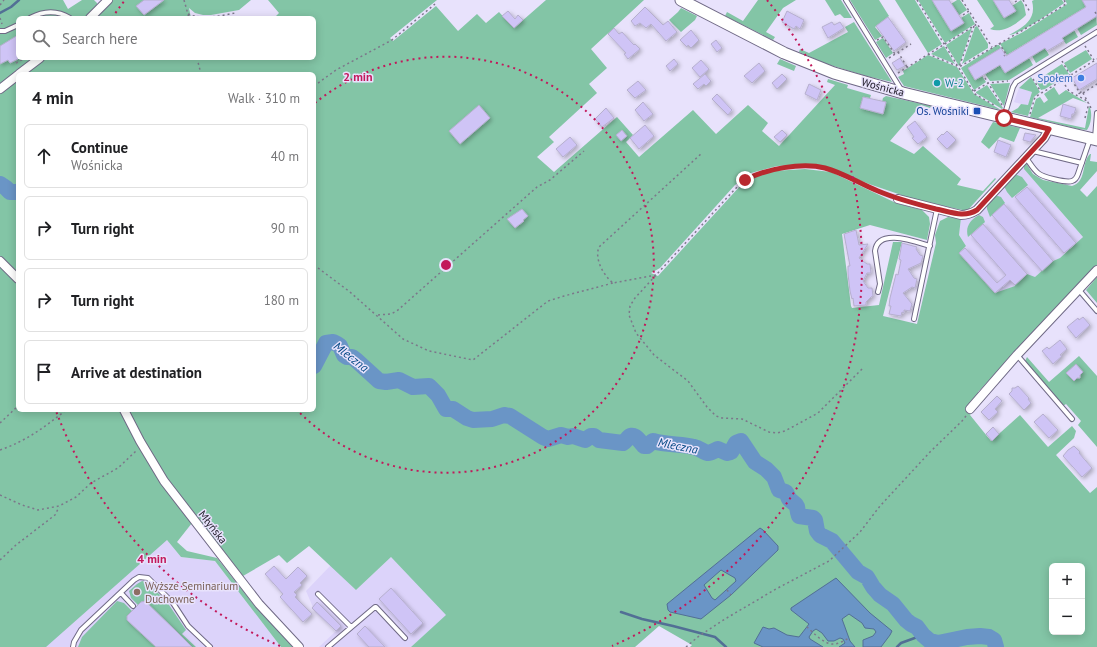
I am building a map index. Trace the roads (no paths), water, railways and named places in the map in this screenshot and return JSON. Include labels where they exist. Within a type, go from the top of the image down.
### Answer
[{"type":"street","points":[[92,16],[108,0]]},
{"type":"street","name":"Wośnicka","points":[[681,0],[763,43],[807,63],[859,81],[1005,115],[1049,129],[1094,139]]},
{"type":"street","points":[[22,72],[37,60]]},
{"type":"street","points":[[0,89],[16,76]]},
{"type":"street","points":[[898,199],[961,215],[975,212],[1046,136],[1049,129]]},
{"type":"street","points":[[0,261],[16,277]]},
{"type":"street","points":[[970,409],[1097,270]]},
{"type":"street","name":"Młyńska","points":[[125,412],[142,446],[164,481],[258,604],[299,647]]},
{"type":"lane","points":[[846,0],[903,92]]},
{"type":"lane","points":[[33,16],[49,12],[65,16]]},
{"type":"lane","points":[[0,31],[5,32],[16,25]]},
{"type":"lane","points":[[1005,115],[1014,85],[1097,32]]},
{"type":"lane","points":[[1026,158],[1042,176],[1066,182],[1072,181],[1076,178],[1094,139],[1095,113]]},
{"type":"lane","points":[[1033,150],[1082,163]]},
{"type":"lane","points":[[914,319],[937,209]]},
{"type":"lane","points":[[878,292],[880,284],[875,251],[880,242],[888,238],[896,237],[930,246]]},
{"type":"lane","points":[[1079,290],[1097,311]]},
{"type":"lane","points":[[1017,356],[1072,419]]},
{"type":"lane","points":[[73,647],[74,642],[81,630],[139,576],[148,578],[173,603],[188,626],[210,647]]},
{"type":"lane","points":[[121,593],[133,606]]},
{"type":"lane","points":[[318,594],[351,627]]},
{"type":"lane","points":[[328,647],[376,607],[405,638]]},
{"type":"water","points":[[760,528],[778,546],[778,550],[731,595],[701,619],[670,612],[667,604]],"holes":[[[721,570],[735,578],[736,581],[715,600],[712,598],[704,585]]]},
{"type":"water","points":[[836,578],[870,613],[892,631],[881,647],[863,647],[863,640],[873,636],[876,632],[874,629],[865,628],[862,623],[849,614],[842,619],[850,641],[855,647],[839,647],[845,643],[843,639],[840,638],[834,641],[828,641],[822,633],[816,629],[809,637],[823,647],[763,647],[754,643],[763,627],[769,629],[774,628],[787,635],[799,637],[809,624],[791,610],[791,608]]},
{"type":"waterway","points":[[0,13],[11,7],[19,0]]},
{"type":"waterway","name":"Mleczna","points":[[0,184],[10,192],[16,192]]},
{"type":"waterway","name":"Mleczna","points":[[316,362],[326,343],[333,342],[340,346],[344,355],[347,357],[352,357],[379,381],[386,382],[399,380],[413,387],[429,386],[438,395],[446,409],[453,409],[473,420],[492,419],[504,415],[510,416],[548,439],[561,435],[568,437],[573,436],[585,440],[591,436],[594,436],[599,440],[623,443],[630,436],[635,436],[644,446],[647,446],[653,441],[694,447],[709,453],[718,449],[727,453],[731,452],[736,443],[741,441],[755,462],[766,469],[774,477],[779,490],[786,492],[789,499],[797,506],[799,516],[813,518],[815,520],[817,531],[820,535],[832,541],[858,572],[867,577],[880,595],[893,604],[906,620],[917,627],[930,641],[938,643],[980,636],[989,637],[994,640],[996,647]]},
{"type":"waterway","points":[[621,612],[642,619],[715,637],[726,647]]},
{"type":"waterway","points":[[897,647],[901,643],[923,635]]},
{"type":"place","name":"Społem","points":[[1081,78]]},
{"type":"place","name":"W-2","points":[[937,83]]},
{"type":"place","name":"Os. Wośniki","points":[[977,111]]},
{"type":"place","name":"Wyższe Seminarium Duchowne","points":[[137,592]]}]
